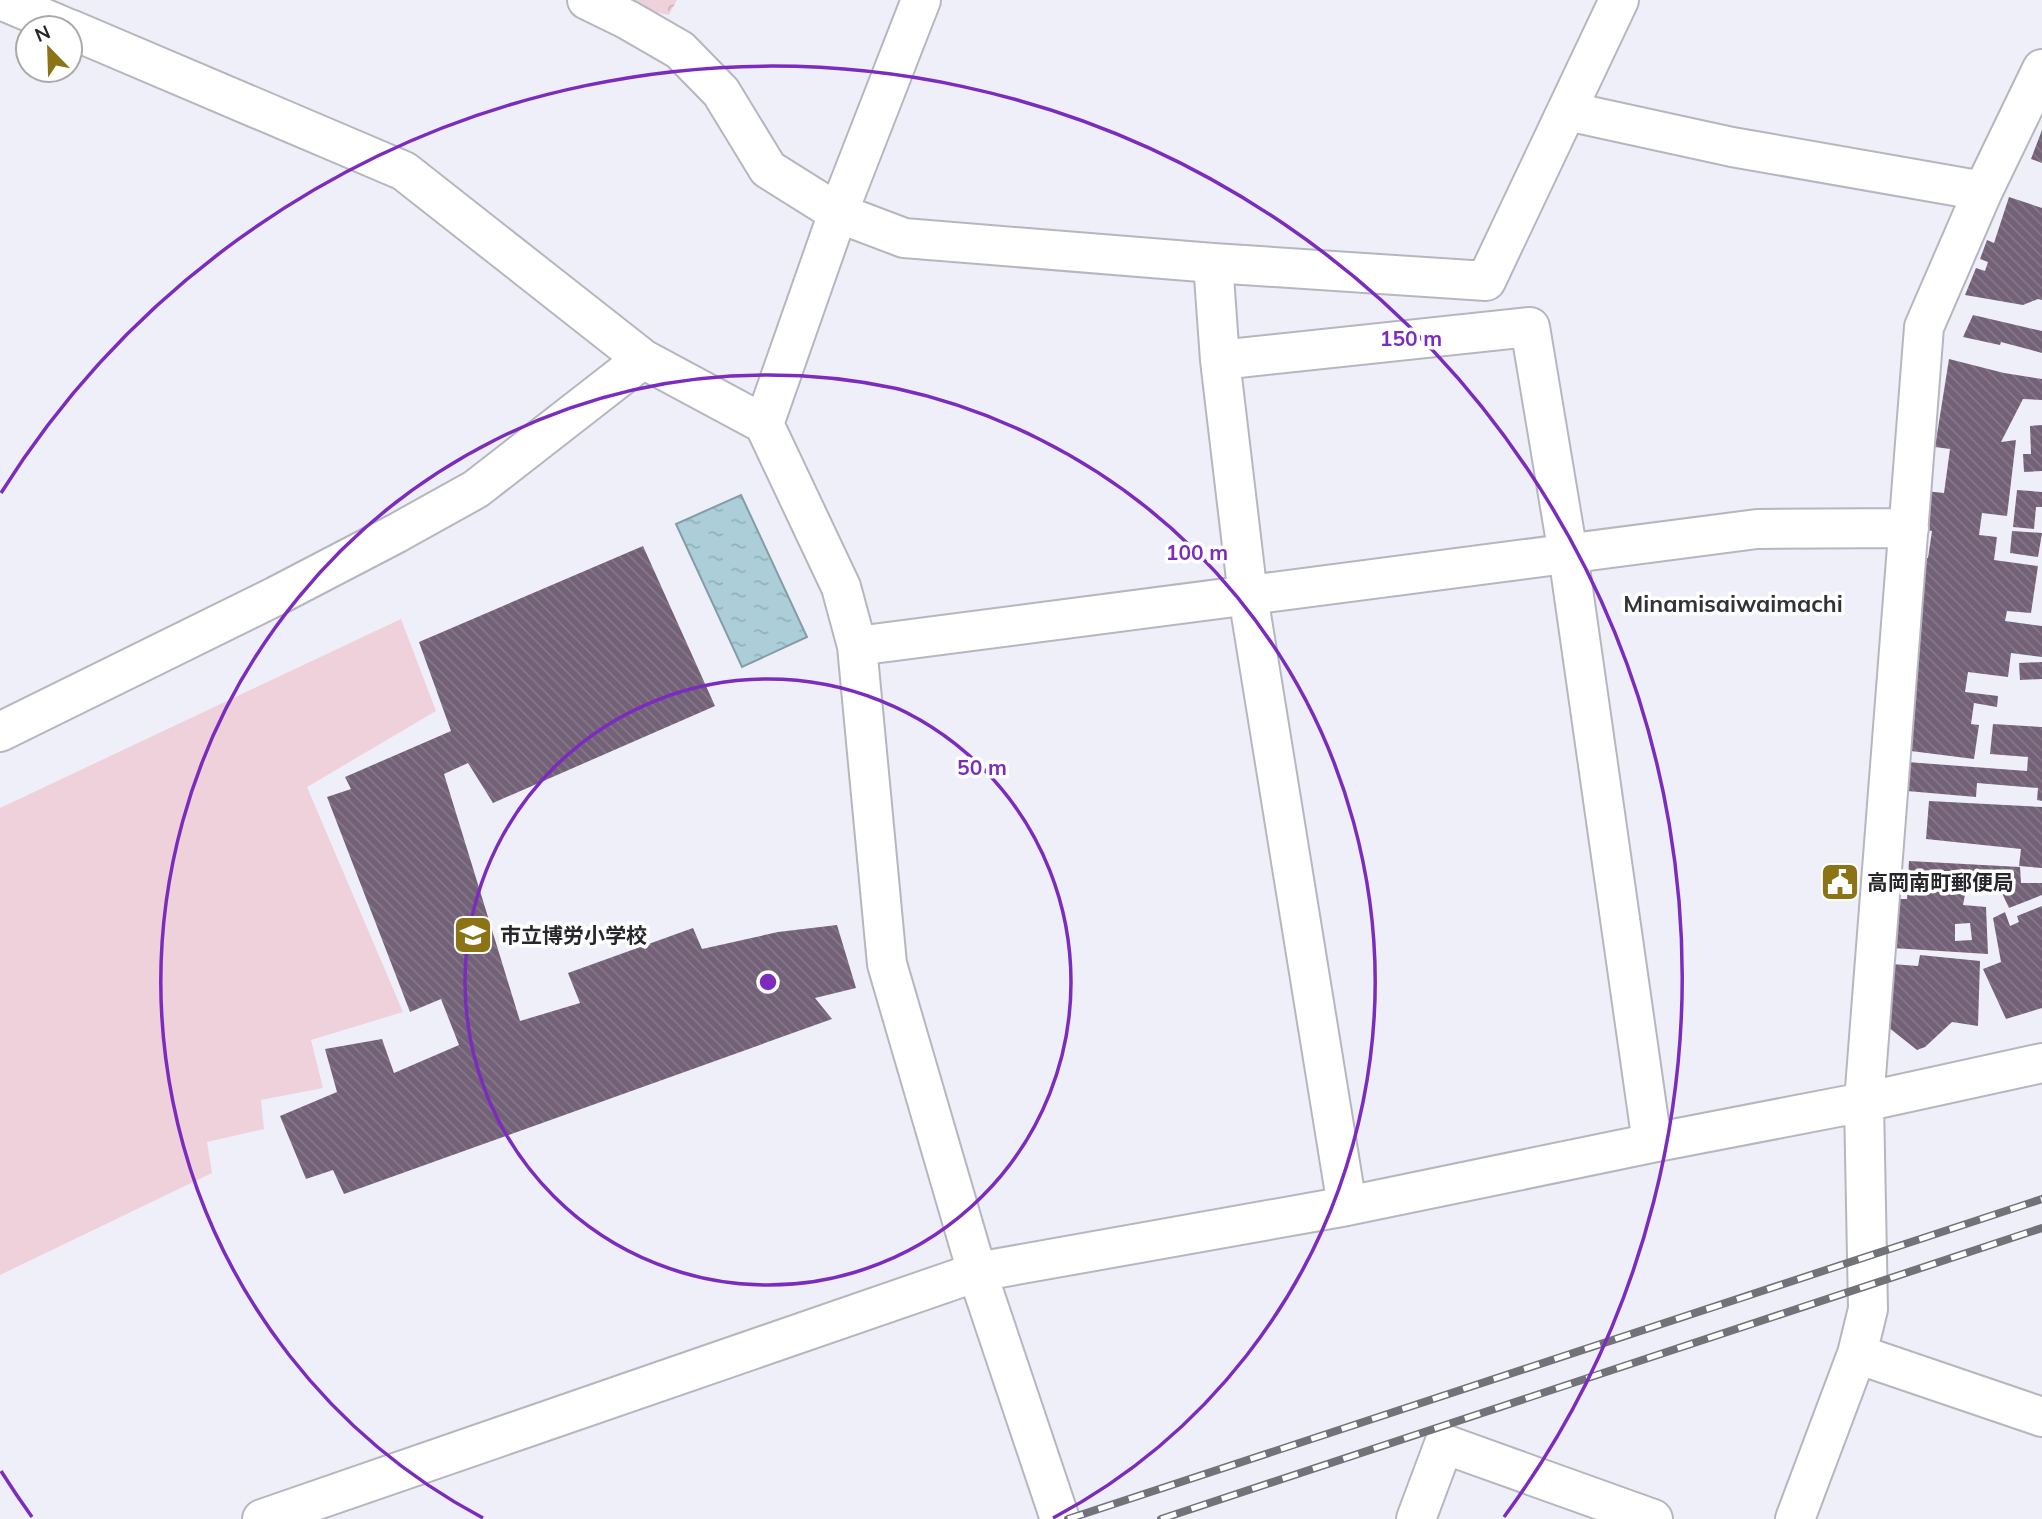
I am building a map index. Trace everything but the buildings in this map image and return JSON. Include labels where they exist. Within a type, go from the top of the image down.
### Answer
[{"type":"street","points":[[1,0],[34,14]]},
{"type":"street","points":[[587,0],[680,50],[721,92],[768,169],[838,213],[904,238],[1213,263],[1486,281],[1619,0]]},
{"type":"street","points":[[764,424],[838,213],[921,0]]},
{"type":"street","points":[[84,35],[404,171],[643,359],[764,424],[841,587],[857,646],[887,964],[977,1272],[1060,1519]]},
{"type":"street","points":[[1795,1519],[1857,1354],[1868,1309],[1864,1102],[1924,327],[1983,191],[2042,69]]},
{"type":"street","points":[[1567,111],[1732,147],[1983,191]]},
{"type":"street","points":[[1213,263],[1220,360],[1248,596],[1347,1206]]},
{"type":"street","points":[[1220,360],[1530,327],[1568,554],[1652,1143]]},
{"type":"street","points":[[0,732],[288,589],[476,489],[643,359]]},
{"type":"street","points":[[857,646],[1757,529],[1909,528]]},
{"type":"street","points":[[262,1519],[977,1272],[1347,1206],[1864,1102],[2042,1063]]},
{"type":"street","points":[[1857,1354],[2042,1417]]},
{"type":"street","points":[[1416,1519],[1444,1444],[1653,1519]]},
{"type":"green space","points":[[633,0],[677,0],[669,15],[629,7]]},
{"type":"green space","points":[[401,619],[436,711],[307,787],[403,1012],[311,1040],[323,1088],[261,1100],[264,1129],[207,1142],[212,1173],[0,1275],[0,808]]},
{"type":"water","points":[[741,495],[807,637],[742,667],[676,524]]},
{"type":"railway","points":[[1068,1519],[2042,1199]]},
{"type":"railway","points":[[1161,1519],[2042,1228]]},
{"type":"place","name":"高岡南町郵便局","points":[[1840,882]]},
{"type":"place","name":"市立博労小学校","points":[[473,935]]},
{"type":"district","name":"Minamisaiwaimachi","points":[[1733,603]]}]
